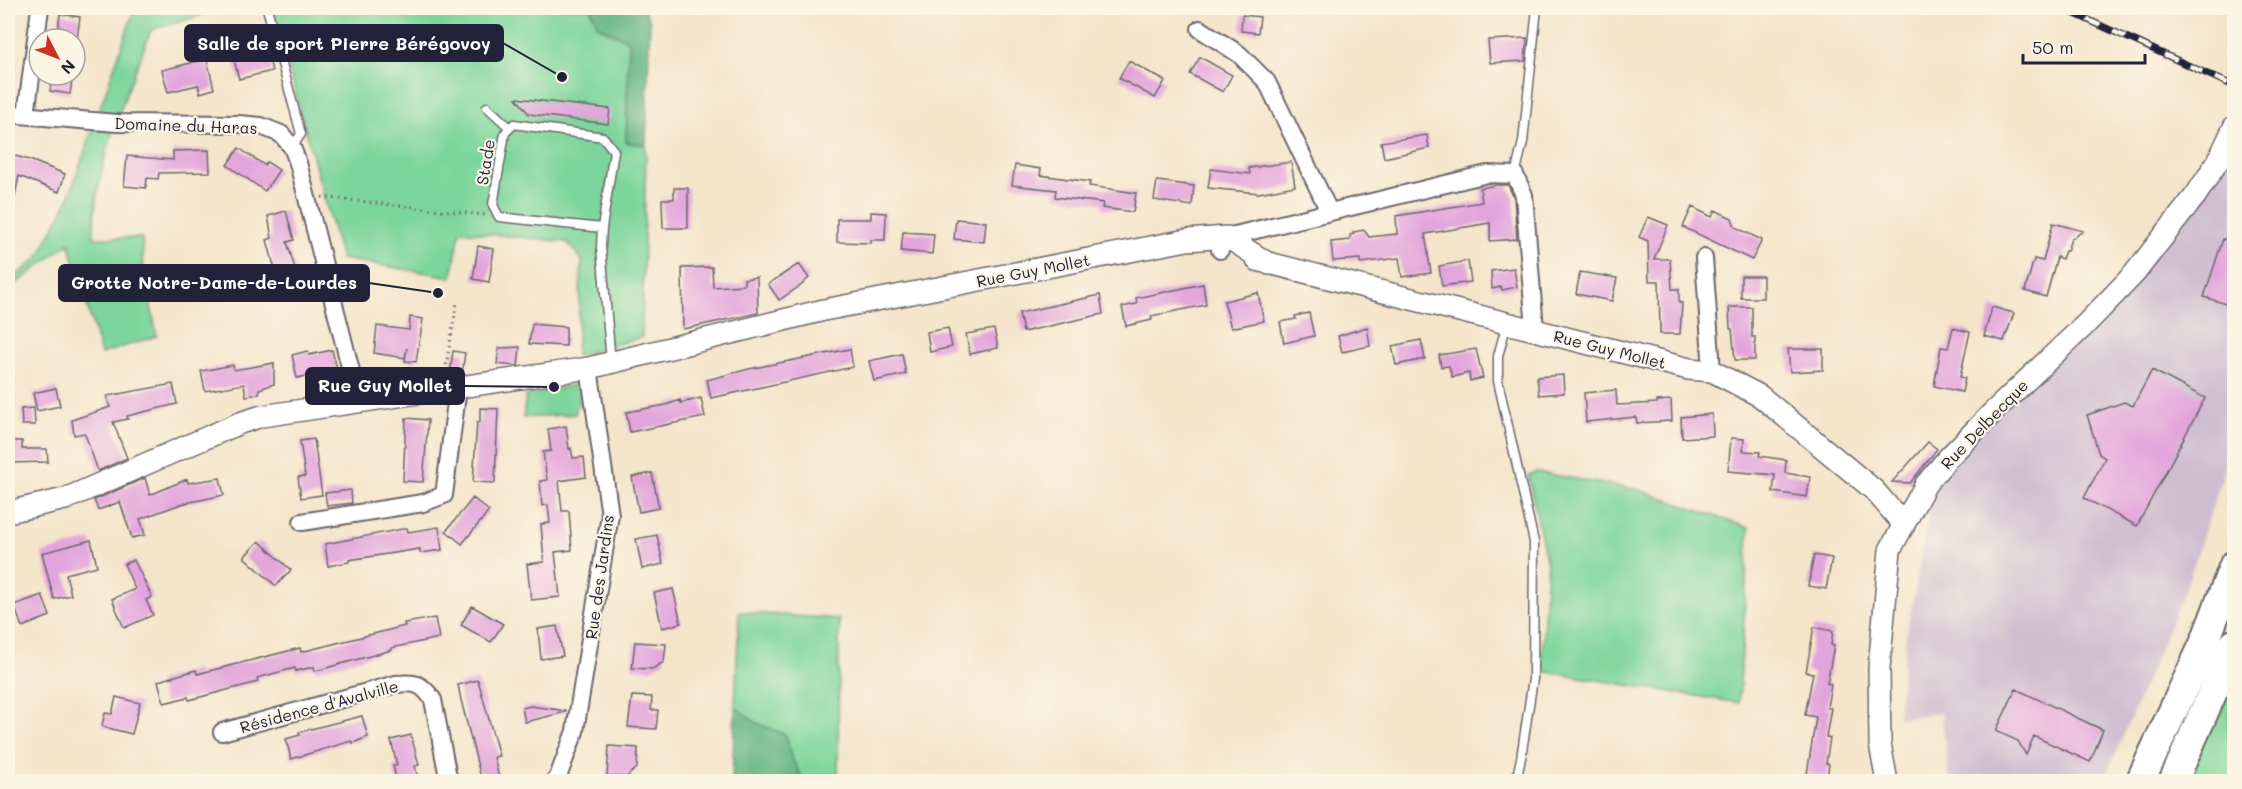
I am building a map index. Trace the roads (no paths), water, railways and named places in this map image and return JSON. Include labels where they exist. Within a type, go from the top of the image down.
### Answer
[{"type":"highway","points":[[2140,782],[2204,644],[2235,565]]},
{"type":"highway","points":[[2173,782],[2235,644]]},
{"type":"street","points":[[26,115],[40,8]]},
{"type":"street","points":[[1200,28],[1239,54],[1267,82],[1329,211]]},
{"type":"street","name":"Domaine du Haras","points":[[8,114],[117,123],[261,126],[281,134],[292,147]]},
{"type":"street","name":"Rue Delbecque","points":[[1887,782],[1880,744],[1879,668],[1890,550],[1926,484],[1948,458],[2134,274],[2196,195],[2218,161],[2235,127]]},
{"type":"street","points":[[292,147],[359,402]]},
{"type":"street","points":[[1223,243],[1329,211],[1487,174],[1515,175],[1524,195],[1535,329]]},
{"type":"street","name":"Rue Guy Mollet","points":[[8,512],[65,499],[251,419],[272,414],[589,368],[824,310],[1187,240],[1223,243],[1269,264],[1689,369],[1712,371],[1760,396],[1874,490],[1904,525]]},
{"type":"street","points":[[1704,258],[1712,371]]},
{"type":"street","name":"Rue des Jardins","points":[[554,782],[575,731],[610,515],[589,368]]},
{"type":"street","points":[[302,522],[423,503],[444,495],[449,389]]},
{"type":"street","name":"Résidence d'Avalville","points":[[222,732],[396,684],[412,682],[426,689],[433,700],[449,782]]},
{"type":"lane","points":[[267,8],[301,134],[292,147]]},
{"type":"lane","points":[[1515,175],[1523,142],[1537,8]]},
{"type":"lane","points":[[488,107],[510,128]]},
{"type":"lane","name":"Stade","points":[[602,228],[499,217],[493,205],[505,133],[514,124],[603,137],[614,151],[601,247],[611,362]]},
{"type":"lane","points":[[1507,323],[1498,356],[1498,381],[1534,542],[1533,679],[1516,782]]},
{"type":"railway","points":[[2062,8],[2234,86]]},
{"type":"place","name":"Salle de sport Pierre Bérégovoy","points":[[562,77]]},
{"type":"place","name":"Grotte Notre-Dame-de-Lourdes","points":[[438,293]]},
{"type":"place","name":"Rue Guy Mollet","points":[[554,387]]}]
